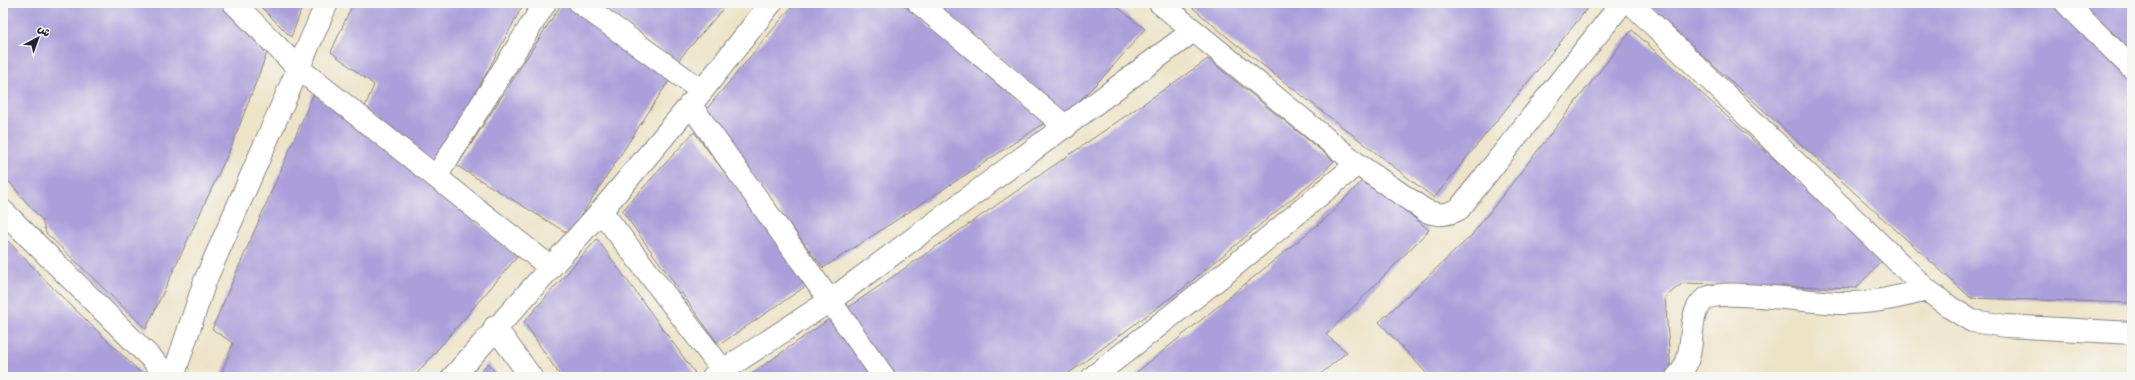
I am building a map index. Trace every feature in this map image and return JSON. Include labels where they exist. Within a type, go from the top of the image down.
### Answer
[{"type":"street","points":[[234,3],[298,68],[550,267]]},
{"type":"street","points":[[3,211],[172,377],[205,281],[327,3]]},
{"type":"street","points":[[436,177],[545,3]]},
{"type":"street","points":[[580,3],[696,98],[884,377]]},
{"type":"street","points":[[453,377],[495,327],[600,211],[696,98],[772,3]]},
{"type":"street","points":[[919,3],[1066,127]]},
{"type":"street","points":[[1160,3],[1357,164],[1426,211],[1436,215],[1448,214],[1458,208],[1622,3]]},
{"type":"street","points":[[1630,3],[1927,290],[1951,308],[1972,321],[2006,326],[2132,333]]},
{"type":"street","points":[[2066,3],[2132,68]]},
{"type":"street","points":[[600,211],[721,375],[831,300],[1066,127],[1193,31]]},
{"type":"street","points":[[1093,377],[1223,275],[1357,164]]},
{"type":"street","points":[[1677,377],[1687,362],[1692,343],[1691,323],[1697,310],[1707,298],[1719,295],[1794,299],[1840,304],[1878,300],[1927,290]]},
{"type":"street","points":[[495,327],[531,377]]},
{"type":"building","points":[[3,3],[220,3],[267,53],[232,145],[146,329],[46,233],[42,220],[9,182],[3,187]]},
{"type":"building","points":[[257,3],[304,3],[291,37]]},
{"type":"building","points":[[353,3],[524,3],[437,165],[364,109],[374,85],[331,52]]},
{"type":"building","points":[[562,3],[566,3],[670,79],[569,234],[457,166]]},
{"type":"building","points":[[599,3],[728,3],[677,62]]},
{"type":"building","points":[[795,3],[901,3],[1046,122],[823,268],[704,112]]},
{"type":"building","points":[[936,3],[1112,3],[1145,29],[1107,73],[1066,114]]},
{"type":"building","points":[[1187,3],[1592,3],[1434,198],[1233,42]]},
{"type":"building","points":[[1649,3],[2132,3],[2132,303],[1971,298],[1647,5]]},
{"type":"building","points":[[1632,30],[1884,259],[1856,288],[1683,283],[1665,297],[1671,373],[1663,377],[1430,377],[1379,322],[1470,237]]},
{"type":"building","points":[[1208,59],[1334,161],[1323,173],[1182,289],[1064,377],[892,377],[843,311]]},
{"type":"building","points":[[314,93],[518,256],[414,377],[220,377],[233,343],[212,329]]},
{"type":"building","points":[[694,132],[809,284],[719,345],[622,211]]},
{"type":"building","points":[[1365,178],[1429,230],[1326,335],[1347,352],[1317,377],[1131,377],[1325,219]]},
{"type":"building","points":[[3,236],[53,288],[145,377],[3,377]]},
{"type":"building","points":[[597,239],[695,373],[690,377],[561,377],[524,322]]},
{"type":"building","points":[[832,317],[874,377],[747,377]]},
{"type":"building","points":[[488,363],[499,377],[477,377]]}]
